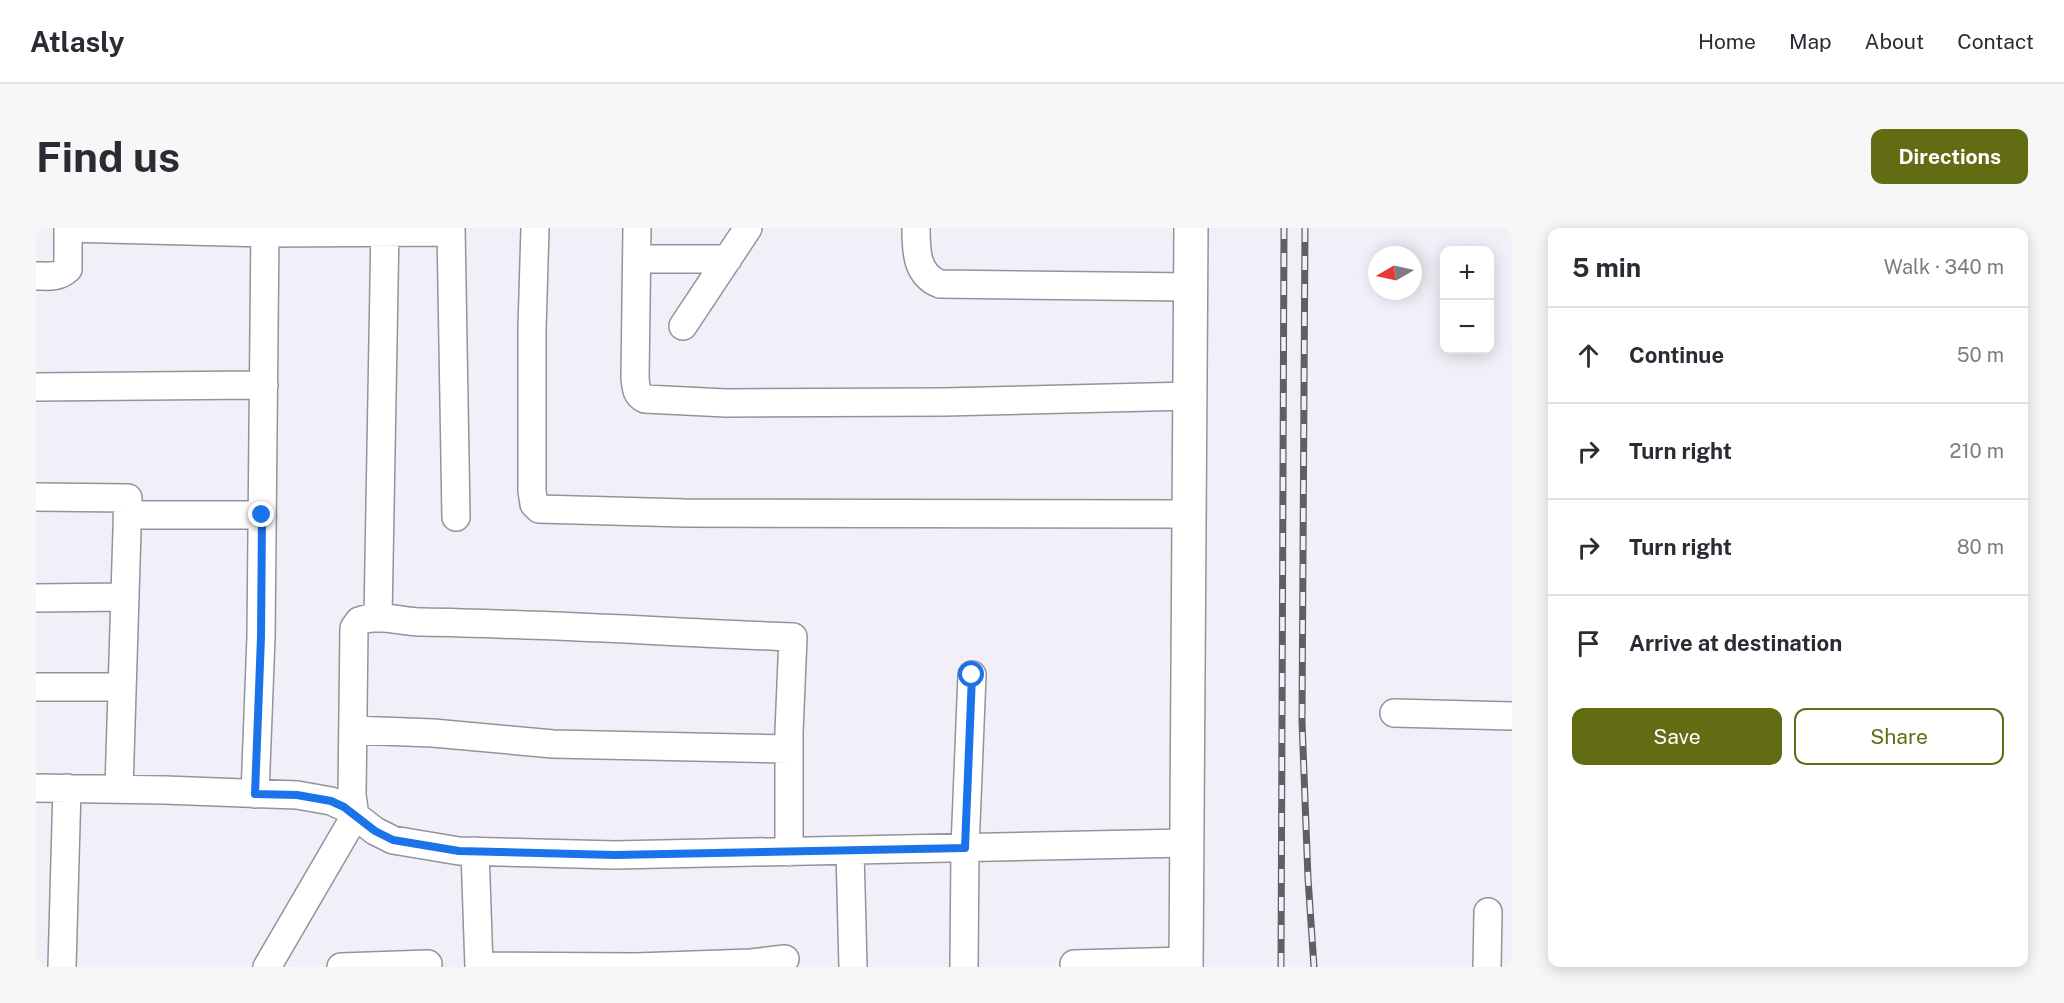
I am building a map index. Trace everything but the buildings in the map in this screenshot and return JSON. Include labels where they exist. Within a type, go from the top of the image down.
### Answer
[{"type":"street","points":[[36,276],[53,276],[68,269],[68,228],[265,231],[451,230],[456,517]]},
{"type":"street","points":[[535,228],[532,329],[532,491],[534,504],[539,509],[685,513],[1189,514]]},
{"type":"street","points":[[637,228],[635,378],[636,390],[640,397],[645,399],[726,403],[921,402],[1190,396]]},
{"type":"street","points":[[683,326],[748,228]]},
{"type":"street","points":[[916,228],[917,256],[924,274],[940,284],[1191,287]]},
{"type":"street","points":[[1074,964],[1186,964],[1191,228]]},
{"type":"street","points":[[378,618],[385,230]]},
{"type":"street","points":[[255,794],[261,637],[265,231]]},
{"type":"street","points":[[637,259],[728,259]]},
{"type":"street","points":[[36,387],[264,385]]},
{"type":"street","points":[[36,497],[127,496],[119,789]]},
{"type":"street","points":[[127,515],[262,515]]},
{"type":"street","points":[[36,598],[125,597]]},
{"type":"street","points":[[267,967],[355,816],[352,795],[354,628],[359,621],[369,617],[419,622],[526,624],[793,637],[789,749],[789,852]]},
{"type":"street","points":[[964,967],[965,848],[972,675]]},
{"type":"street","points":[[36,687],[122,687]]},
{"type":"street","points":[[1394,713],[1512,716]]},
{"type":"street","points":[[353,730],[433,733],[553,744],[789,749]]},
{"type":"street","points":[[36,788],[297,795],[331,801],[344,807],[375,831],[393,840],[459,851],[615,855],[1186,843]]},
{"type":"street","points":[[62,967],[66,788]]},
{"type":"street","points":[[475,851],[479,967],[635,967],[751,963],[784,959]]},
{"type":"street","points":[[850,851],[853,967]]},
{"type":"street","points":[[1487,967],[1488,912]]},
{"type":"street","points":[[341,967],[428,964]]},
{"type":"railway","points":[[1281,967],[1284,228]]},
{"type":"railway","points":[[1305,228],[1302,721],[1314,967]]},
{"type":"route","points":[[262,515],[261,637],[255,794],[297,795],[331,801],[344,807],[375,831],[393,840],[459,851],[615,855],[965,848],[972,675]]}]
